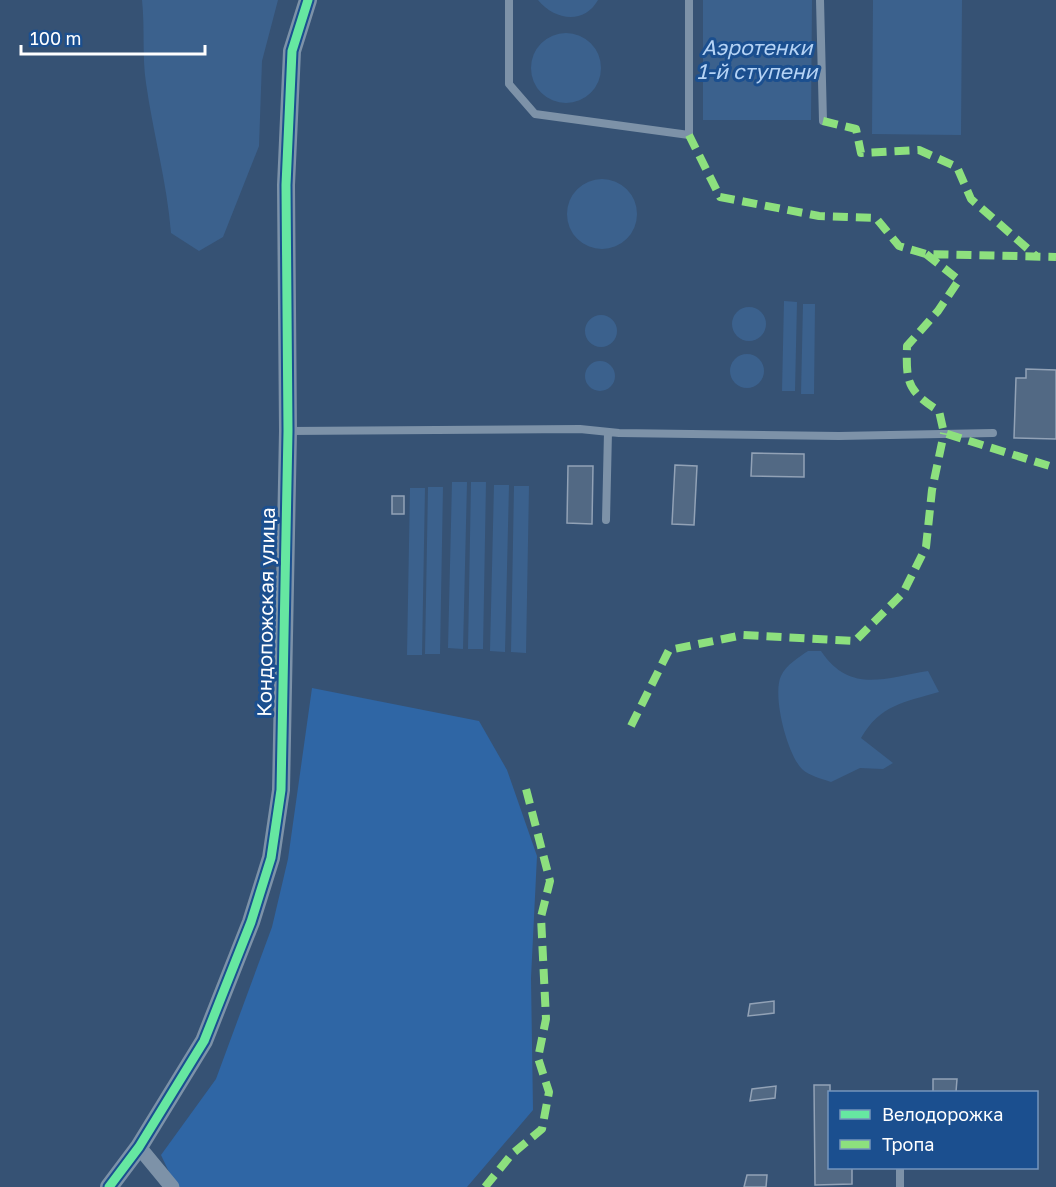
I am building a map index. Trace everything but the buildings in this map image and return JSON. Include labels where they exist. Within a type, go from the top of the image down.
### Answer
[{"type":"street","name":"Кондопожская улица","points":[[109,1187],[139,1147],[204,1041],[251,922],[271,858],[281,790],[288,431],[286,185],[292,51],[308,0]]},
{"type":"street","points":[[139,1147],[172,1187]]},
{"type":"lane","points":[[509,0],[509,84],[535,114],[689,135],[689,0]]},
{"type":"lane","points":[[820,0],[823,121]]},
{"type":"lane","points":[[288,431],[580,429],[608,432],[839,436],[993,433]]},
{"type":"lane","points":[[606,520],[608,432]]},
{"type":"lane","points":[[900,1169],[900,1187]]},
{"type":"shaded area","points":[[312,688],[479,721],[507,770],[537,856],[531,978],[533,1110],[467,1187],[176,1187],[161,1155],[216,1079],[272,927],[288,859]]},
{"type":"water","points":[[142,0],[278,0],[262,61],[259,146],[223,237],[199,251],[171,233],[146,83]]},
{"type":"water","points":[[538,0],[598,0],[585,13],[569,17],[552,12]]},
{"type":"water","name":"Аэротенки 1-й ступени","points":[[703,0],[812,0],[811,120],[703,120]]},
{"type":"water","points":[[873,0],[962,0],[961,135],[872,134]]},
{"type":"water","points":[[566,33],[579,36],[591,43],[598,55],[601,68],[598,81],[591,93],[579,100],[566,103],[553,100],[541,93],[534,81],[531,68],[534,55],[541,43],[553,36]]},
{"type":"water","points":[[602,179],[615,182],[627,189],[634,201],[637,214],[634,227],[627,239],[615,246],[602,249],[589,246],[577,239],[570,227],[567,214],[570,201],[577,189],[589,182]]},
{"type":"water","points":[[784,301],[797,302],[795,391],[782,391]]},
{"type":"water","points":[[803,304],[815,304],[814,394],[801,394]]},
{"type":"water","points":[[749,307],[761,312],[766,324],[761,336],[749,341],[737,336],[732,324],[737,312]]},
{"type":"water","points":[[601,315],[612,320],[617,331],[612,342],[601,347],[590,342],[585,331],[590,320]]},
{"type":"water","points":[[747,354],[759,359],[764,371],[759,383],[747,388],[735,383],[730,371],[735,359]]},
{"type":"water","points":[[600,361],[611,365],[615,376],[611,387],[600,391],[589,387],[585,376],[589,365]]},
{"type":"water","points":[[452,482],[467,482],[463,649],[448,648]]},
{"type":"water","points":[[471,482],[486,482],[483,649],[468,649]]},
{"type":"water","points":[[494,485],[509,485],[505,652],[490,651]]},
{"type":"water","points":[[514,486],[529,486],[526,653],[511,652]]},
{"type":"water","points":[[428,487],[443,487],[440,654],[425,654]]},
{"type":"water","points":[[410,488],[425,488],[422,655],[407,655]]},
{"type":"water","points":[[808,651],[821,651],[832,664],[856,678],[882,679],[928,671],[939,692],[894,706],[876,718],[861,738],[893,763],[883,769],[860,768],[831,782],[802,769],[786,738],[778,696],[781,676],[786,668]]},
{"type":"marked path","points":[[823,121],[856,129],[861,153],[919,150],[957,167],[971,199],[1036,256]]},
{"type":"marked path","points":[[689,135],[720,197],[819,216],[876,218],[899,246],[926,254],[1056,257]]},
{"type":"marked path","points":[[926,254],[959,280],[938,311],[907,346],[908,377],[915,391],[939,411],[944,433],[1056,468]]},
{"type":"marked path","points":[[631,726],[669,650],[743,635],[855,641],[903,593],[926,547],[932,490],[944,433]]},
{"type":"marked path","points":[[485,1187],[512,1154],[542,1129],[549,1092],[538,1058],[546,1019],[541,917],[550,881],[525,785]]},
{"type":"cycle path","points":[[109,1187],[139,1147],[204,1041],[251,922],[271,858],[281,790],[288,431],[286,185],[292,51],[308,0]]}]
